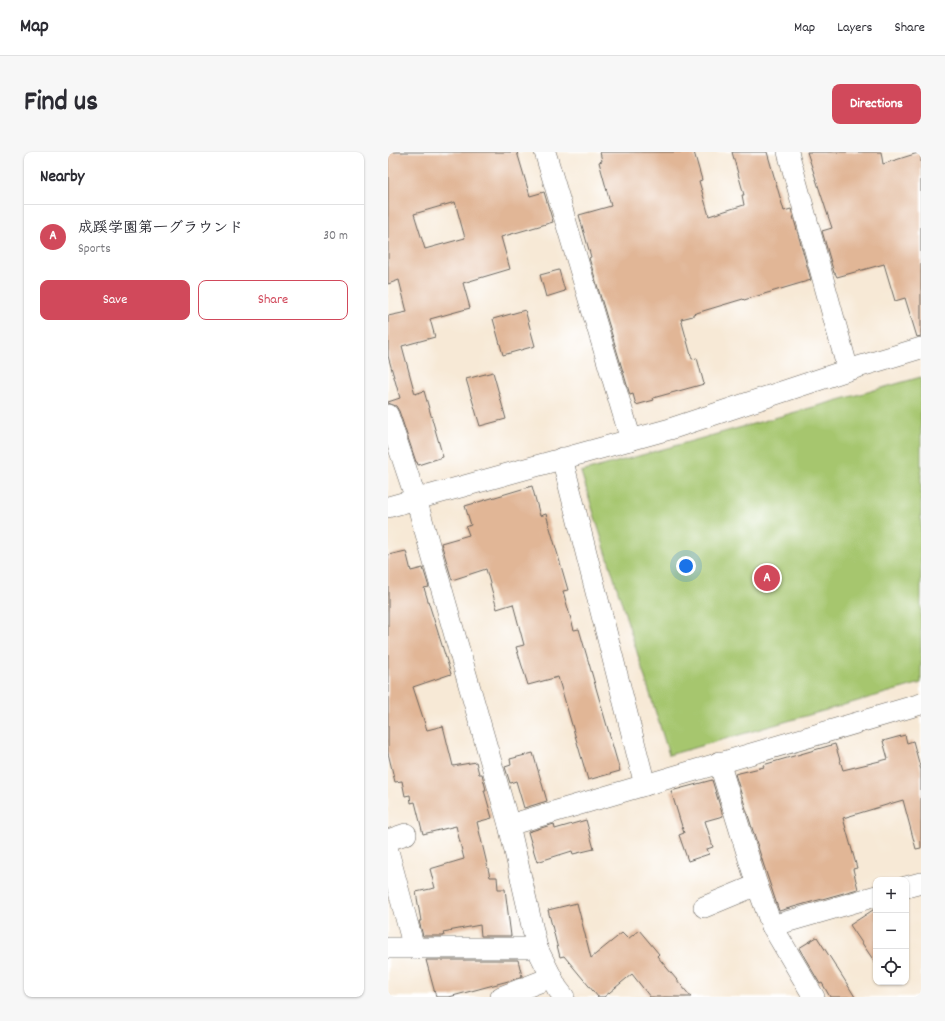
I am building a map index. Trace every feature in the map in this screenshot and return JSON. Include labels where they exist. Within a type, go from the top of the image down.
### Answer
[{"type":"street","points":[[545,152],[631,440]]},
{"type":"street","points":[[788,152],[848,370]]},
{"type":"street","points":[[388,507],[562,458],[670,430],[848,370],[921,348]]},
{"type":"street","points":[[388,415],[416,499],[509,825],[537,948],[557,988],[564,997]]},
{"type":"street","points":[[562,458],[645,785]]},
{"type":"street","points":[[509,825],[719,762],[921,704]]},
{"type":"street","points":[[719,762],[772,926],[814,997]]},
{"type":"street","points":[[388,851],[414,948]]},
{"type":"street","points":[[909,886],[921,883]]},
{"type":"street","points":[[704,907],[758,885]]},
{"type":"street","points":[[772,926],[873,897]]},
{"type":"street","points":[[388,948],[537,948]]},
{"type":"street","points":[[501,997],[552,978]]},
{"type":"green space","points":[[921,377],[921,683],[669,755],[581,472]]},
{"type":"building","points":[[388,152],[517,152],[530,196],[544,192],[553,222],[501,237],[510,269],[463,283],[470,308],[430,319],[435,337],[402,346],[415,394],[424,391],[443,457],[418,465],[399,411],[396,406],[388,403],[400,398],[388,356],[388,316],[407,312],[399,280],[388,284]],"holes":[[[455,202],[465,238],[425,249],[414,214]]]},
{"type":"building","points":[[600,152],[694,152],[702,180],[699,181],[709,216],[744,205],[742,195],[744,195],[732,152],[767,152],[784,211],[791,209],[811,280],[693,314],[693,316],[681,319],[692,359],[697,358],[704,384],[653,398],[654,400],[636,405],[633,394],[630,395],[589,258],[591,257],[579,215],[611,206],[599,162],[602,161]]},
{"type":"building","points":[[807,152],[881,152],[883,164],[921,152],[921,336],[917,337],[905,298],[895,301],[884,264],[837,277],[834,273],[822,231],[832,228]]},
{"type":"building","points":[[559,270],[565,291],[546,297],[540,275]]},
{"type":"building","points":[[525,310],[535,346],[503,355],[493,319]]},
{"type":"building","points":[[493,372],[506,419],[480,426],[466,379]]},
{"type":"building","points":[[532,486],[540,516],[546,514],[568,590],[563,591],[574,630],[579,629],[620,771],[588,780],[558,677],[528,685],[516,647],[524,645],[513,604],[497,609],[486,569],[452,580],[441,543],[469,535],[466,527],[471,525],[465,506]]},
{"type":"building","points":[[406,551],[411,571],[423,568],[429,587],[424,588],[451,674],[413,687],[427,730],[443,726],[453,766],[476,762],[479,774],[482,774],[486,790],[484,790],[492,818],[477,822],[490,877],[497,877],[498,889],[505,889],[511,936],[481,936],[480,925],[443,932],[444,936],[423,936],[419,921],[421,921],[416,892],[435,888],[430,869],[464,859],[456,826],[423,834],[415,802],[411,803],[410,795],[405,796],[402,781],[395,782],[388,753],[388,555]]},
{"type":"building","points":[[905,735],[907,743],[913,741],[921,770],[921,848],[916,849],[903,800],[843,818],[857,868],[853,869],[858,889],[779,911],[735,774],[764,767],[763,765],[835,744],[843,770],[888,759],[883,741]]},
{"type":"building","points":[[533,753],[547,801],[524,808],[516,781],[510,783],[505,767],[511,765],[510,759]]},
{"type":"building","points":[[712,780],[723,816],[705,821],[713,847],[707,849],[709,854],[688,861],[679,835],[684,833],[671,791]]},
{"type":"building","points":[[586,820],[594,849],[573,854],[572,851],[537,862],[528,832],[554,824],[555,829]]},
{"type":"building","points":[[577,903],[591,958],[622,933],[628,939],[639,930],[659,954],[657,956],[691,997],[650,997],[632,974],[604,997],[598,997],[564,956],[560,957],[548,910]]},
{"type":"building","points":[[873,910],[873,960],[850,925]]},
{"type":"building","points":[[817,937],[855,997],[830,997],[822,983],[820,984],[799,948]]},
{"type":"building","points":[[426,960],[518,960],[522,976],[449,997],[436,997]]},
{"type":"place","name":"成蹊学園第一グラウンド","points":[[767,578]]}]
